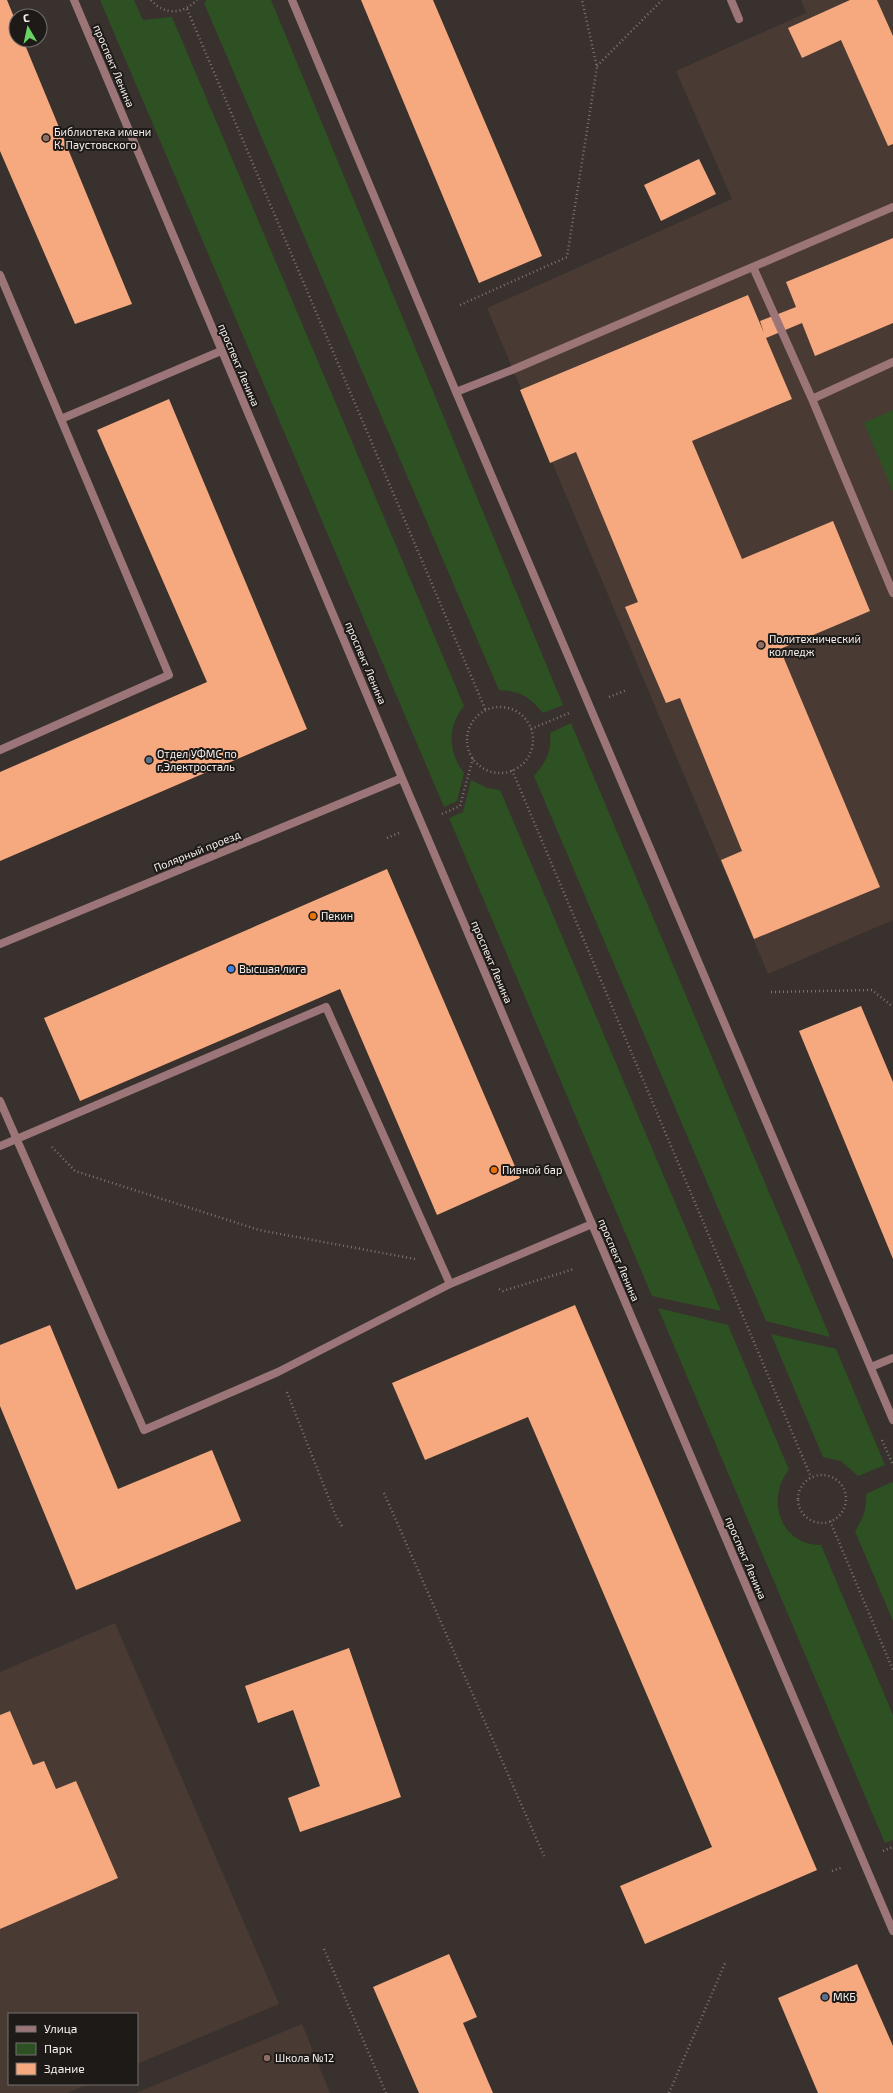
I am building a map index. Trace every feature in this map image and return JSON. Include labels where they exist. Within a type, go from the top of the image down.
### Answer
[{"type":"street","name":"проспект Ленина","points":[[74,0],[402,778],[893,1930]]},
{"type":"street","points":[[292,0],[456,392],[893,1420]]},
{"type":"street","points":[[731,0],[739,19]]},
{"type":"street","points":[[456,392],[893,207]]},
{"type":"street","points":[[753,267],[812,399],[893,593]]},
{"type":"street","points":[[0,275],[169,675],[0,750]]},
{"type":"street","points":[[61,419],[221,351]]},
{"type":"street","points":[[812,399],[893,362]]},
{"type":"street","name":"Полярный проезд","points":[[0,944],[402,778]]},
{"type":"street","points":[[0,1146],[326,1007],[450,1284]]},
{"type":"street","points":[[0,1101],[144,1430],[278,1372],[450,1284],[592,1224]]},
{"type":"street","points":[[871,1367],[893,1358]]},
{"type":"path","points":[[151,0],[159,8],[172,12],[186,8],[197,0]]},
{"type":"path","points":[[460,304],[567,257],[597,67],[582,0]]},
{"type":"path","points":[[597,67],[662,0]]},
{"type":"path","points":[[186,8],[486,711]]},
{"type":"path","points":[[500,707],[508,708],[523,716],[529,723],[533,734],[532,750],[524,763],[512,770],[495,772],[486,770],[473,758],[469,750],[468,734],[476,718],[486,711],[500,707]]},
{"type":"path","points":[[460,806],[473,758]]},
{"type":"path","points":[[512,770],[811,1477]]},
{"type":"path","points":[[771,992],[872,990],[893,1006]]},
{"type":"path","points":[[37,1130],[75,1171],[259,1230],[424,1261],[443,1267]]},
{"type":"path","points":[[468,1277],[503,1291],[574,1269]]},
{"type":"path","points":[[278,1372],[335,1514],[343,1528]]},
{"type":"path","points":[[823,1475],[832,1477],[844,1490],[845,1506],[837,1517],[830,1521],[814,1521],[806,1517],[798,1505],[799,1490],[805,1481],[811,1477],[823,1475]]},
{"type":"path","points":[[384,1493],[544,1856]]},
{"type":"path","points":[[830,1521],[893,1670]]},
{"type":"path","points":[[324,1949],[386,2093]]},
{"type":"path","points":[[669,2093],[726,1961]]},
{"type":"shaded area","name":"Политехнический колледж","points":[[801,0],[893,0],[893,920],[768,974],[487,308],[732,199],[676,71],[806,13]]},
{"type":"shaded area","points":[[115,1623],[279,2004],[138,2064],[138,2013],[8,2013],[8,2085],[87,2085],[67,2093],[0,2093],[0,1672]]},
{"type":"shaded area","name":"Школа №12","points":[[302,2024],[330,2093],[136,2093]]},
{"type":"green space","points":[[100,0],[134,0],[143,20],[172,17],[464,706],[458,714],[452,731],[452,748],[464,773],[457,801],[444,807]]},
{"type":"green space","points":[[207,0],[271,0],[563,705],[543,713],[533,702],[524,696],[518,693],[499,690],[204,3]]},
{"type":"green space","points":[[893,410],[893,492],[864,423]]},
{"type":"green space","points":[[571,723],[830,1337],[766,1321],[534,776],[542,766],[549,751],[550,733]]},
{"type":"green space","points":[[471,780],[487,788],[500,790],[721,1311],[652,1296],[449,818],[463,812]]},
{"type":"green space","points":[[658,1308],[728,1325],[789,1470],[782,1482],[778,1494],[778,1507],[781,1519],[787,1529],[796,1538],[807,1543],[821,1545],[893,1715],[893,1840],[885,1843]]},
{"type":"green space","points":[[771,1334],[836,1349],[885,1465],[858,1476],[841,1461],[823,1457]]},
{"type":"green space","points":[[892,1482],[893,1621],[855,1531],[864,1513],[866,1494]]},
{"type":"building","points":[[0,0],[7,0],[10,8],[8,8],[8,48],[26,48],[132,304],[75,324],[0,151]]},
{"type":"building","points":[[361,0],[433,0],[542,256],[479,283]]},
{"type":"building","points":[[850,0],[877,0],[893,36],[893,144],[888,146],[841,40],[802,58],[788,28]]},
{"type":"building","points":[[699,159],[716,194],[661,221],[644,185]]},
{"type":"building","points":[[893,238],[893,323],[815,356],[802,323],[766,338],[792,399],[692,441],[742,559],[833,521],[870,611],[780,649],[880,887],[754,939],[721,860],[742,851],[680,698],[666,703],[625,607],[638,602],[576,452],[550,463],[520,390],[748,295],[764,333],[760,321],[796,307],[786,282]]},
{"type":"building","points":[[169,399],[307,729],[0,861],[0,772],[207,682],[97,430]]},
{"type":"building","points":[[387,869],[520,1178],[437,1215],[340,989],[80,1101],[44,1018]]},
{"type":"building","points":[[861,1006],[893,1082],[893,1259],[799,1031]]},
{"type":"building","points":[[575,1305],[817,1870],[645,1944],[620,1886],[712,1847],[528,1417],[425,1460],[392,1383]]},
{"type":"building","points":[[50,1325],[118,1489],[212,1450],[241,1521],[76,1590],[0,1406],[0,1345]]},
{"type":"building","points":[[349,1648],[401,1797],[300,1832],[288,1798],[320,1786],[293,1710],[258,1723],[245,1686]]},
{"type":"building","points":[[10,1711],[33,1765],[44,1761],[56,1789],[76,1781],[118,1878],[0,1929],[0,1715]]},
{"type":"building","points":[[449,1954],[477,2017],[463,2023],[493,2093],[419,2093],[373,1987]]},
{"type":"building","points":[[857,1964],[893,2046],[893,2093],[818,2093],[778,1998]]},
{"type":"place","name":"Библиотека имени К. Паустовского","points":[[46,138]]},
{"type":"place","name":"Политехнический колледж","points":[[761,645]]},
{"type":"place","name":"Отдел УФМС по г.Электросталь","points":[[149,760]]},
{"type":"place","name":"Пекин","points":[[313,916]]},
{"type":"place","name":"Высшая лига","points":[[231,969]]},
{"type":"place","name":"Пивной бар","points":[[494,1170]]},
{"type":"place","name":"МКБ","points":[[825,1997]]},
{"type":"place","name":"Школа №12","points":[[267,2058]]}]
